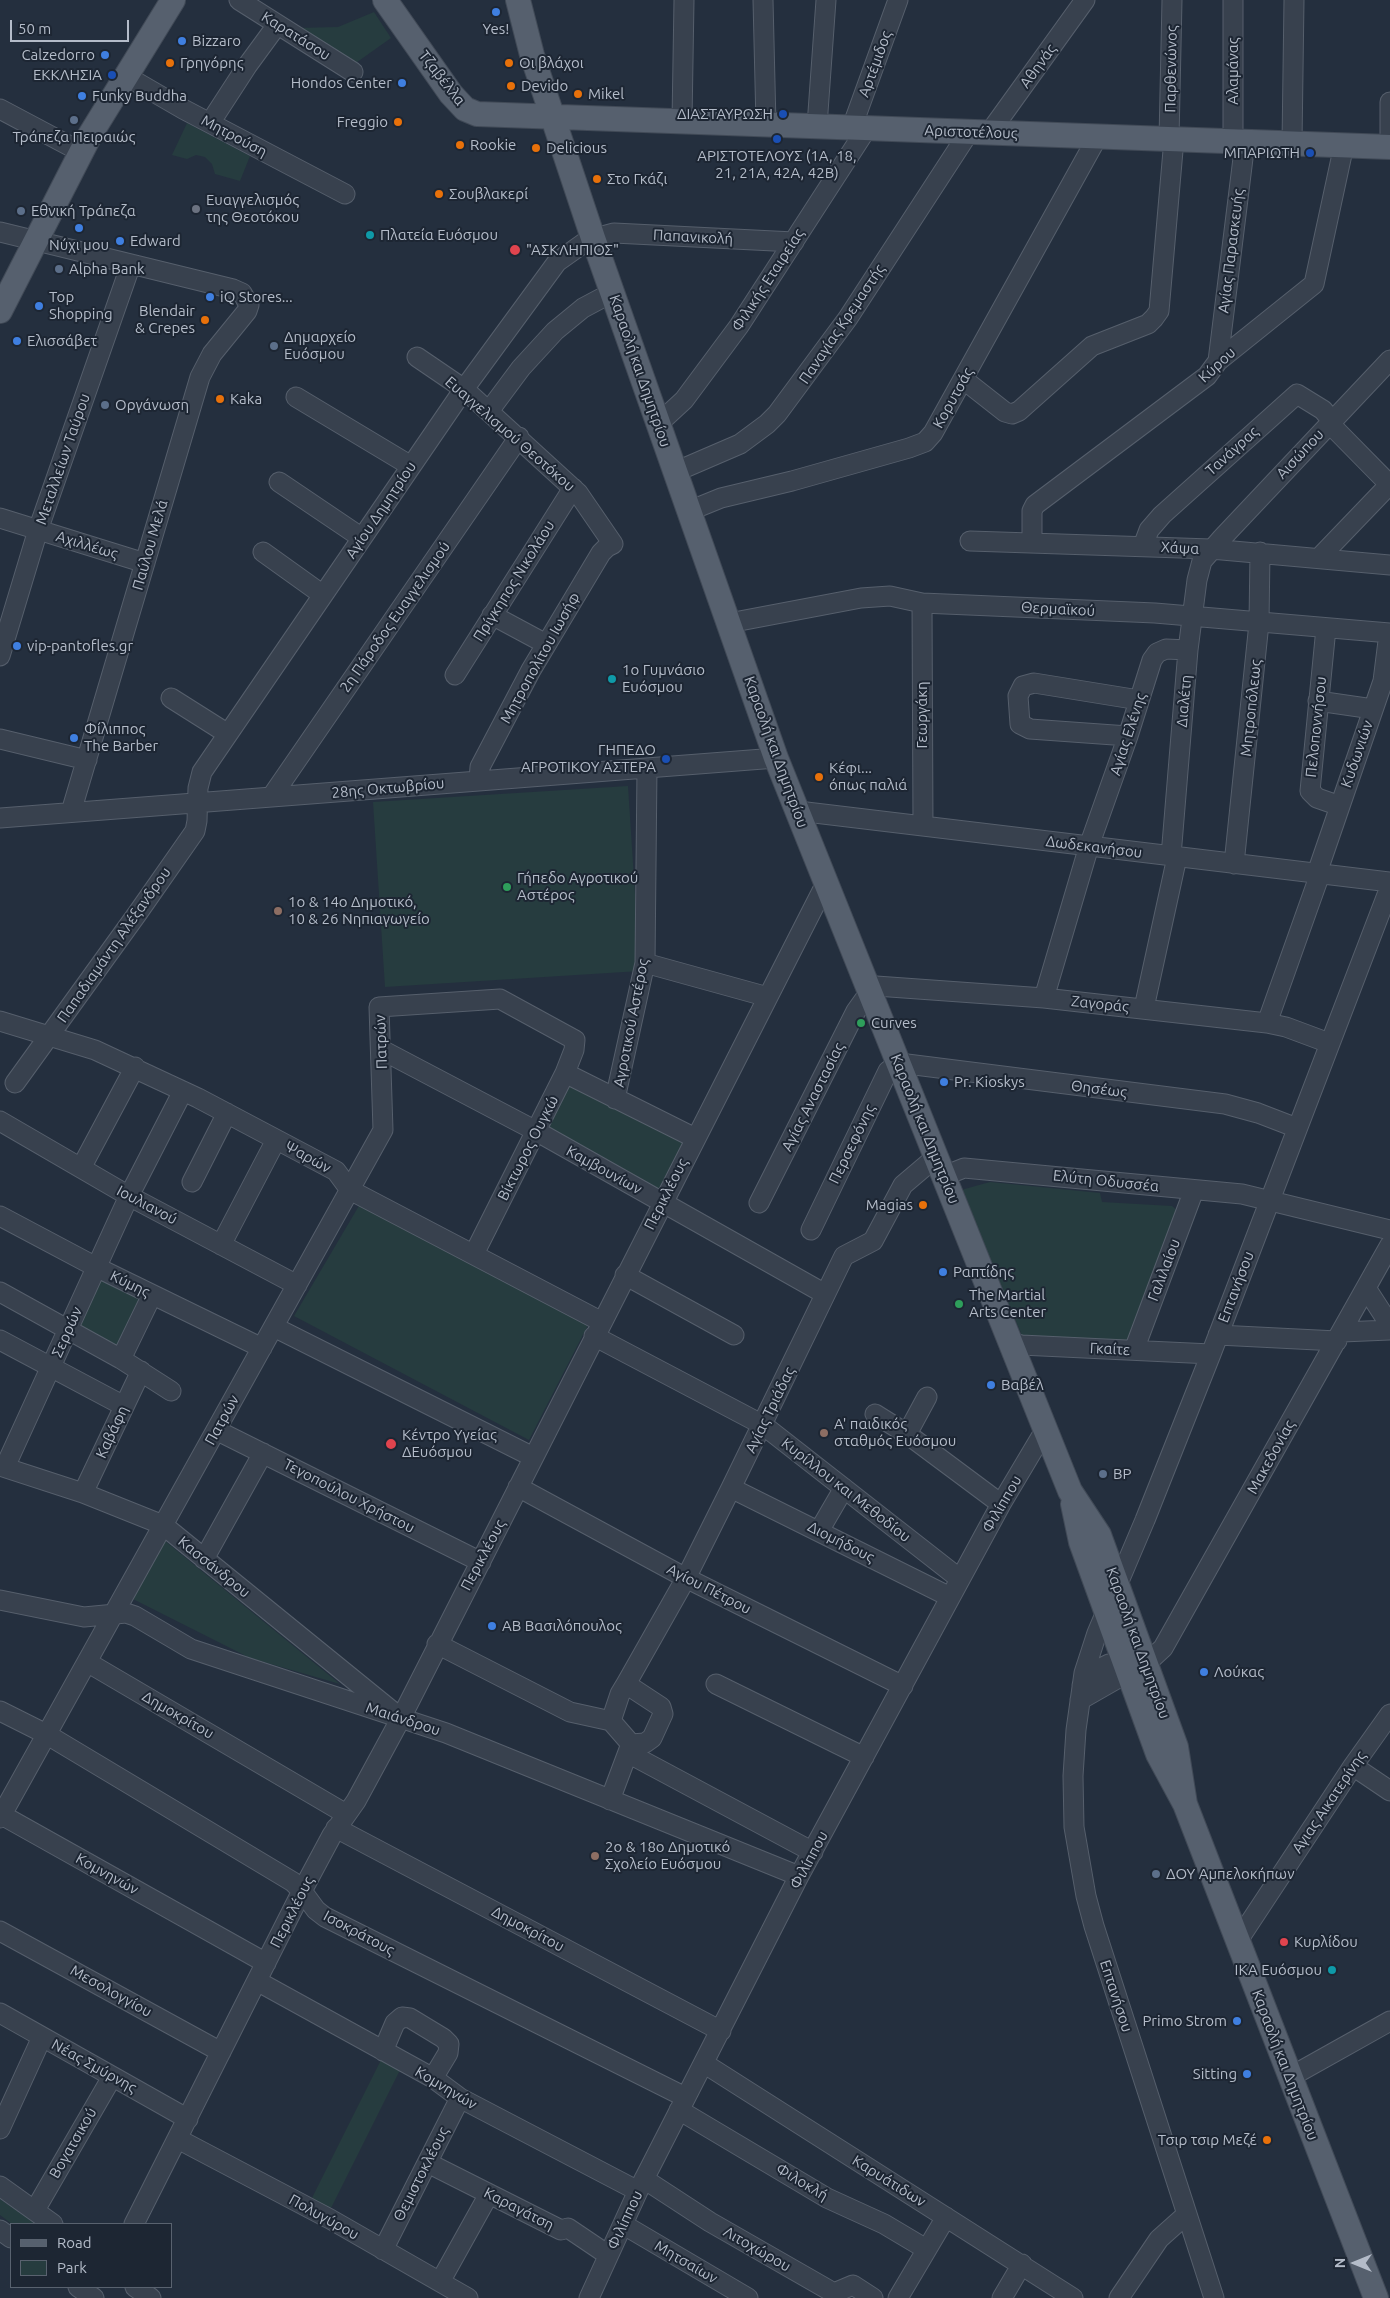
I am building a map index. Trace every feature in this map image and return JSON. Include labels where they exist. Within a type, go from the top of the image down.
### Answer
[{"type":"main road","points":[[0,311],[80,152],[173,0]]},
{"type":"main road","name":"Τζαβέλλα","points":[[385,0],[451,94],[465,109],[477,114],[553,117]]},
{"type":"main road","name":"Καραολή και Δημητρίου","points":[[518,0],[525,34],[593,238],[776,758],[1070,1491],[1081,1542],[1106,1611],[1133,1667],[1176,1747],[1185,1804],[1376,2298]]},
{"type":"main road","name":"Αριστοτέλους","points":[[553,117],[1390,147]]},
{"type":"main road","name":"Καραολή και Δημητρίου","points":[[1070,1491],[1099,1535],[1117,1586],[1133,1667]]},
{"type":"street","name":"Καρατάσου","points":[[240,0],[353,72]]},
{"type":"street","points":[[682,121],[684,0]]},
{"type":"street","points":[[763,0],[766,124]]},
{"type":"street","points":[[817,126],[826,0]]},
{"type":"street","name":"Αρτέμιδος","points":[[859,128],[898,0]]},
{"type":"street","name":"Αθηνάς","points":[[980,132],[1085,0]]},
{"type":"street","name":"Παρθενώνος","points":[[963,379],[1005,412],[1012,414],[1019,412],[1092,346],[1148,324],[1159,311],[1172,139],[1172,0]]},
{"type":"street","name":"Αλαμάνας","points":[[1233,0],[1239,141]]},
{"type":"street","points":[[1292,143],[1294,0]]},
{"type":"street","points":[[210,123],[247,66],[277,25]]},
{"type":"street","name":"Μητρούση","points":[[126,76],[210,123],[345,194]]},
{"type":"street","points":[[1390,102],[1390,147]]},
{"type":"street","points":[[0,109],[80,152]]},
{"type":"street","name":"Φιλικής Εταιρείας","points":[[658,424],[692,390],[739,326],[794,242],[859,128]]},
{"type":"street","name":"Παναγίας Κρεμαστής","points":[[675,472],[740,444],[761,430],[778,414],[980,132]]},
{"type":"street","name":"Κορυτσάς","points":[[689,511],[721,498],[792,481],[922,444],[933,433],[1098,136]]},
{"type":"street","name":"Αγίας Παρασκευής","points":[[1218,361],[1239,141]]},
{"type":"street","name":"Κύρου","points":[[1032,543],[1032,511],[1035,505],[1207,376],[1218,361],[1314,284],[1344,145]]},
{"type":"street","points":[[0,232],[131,264]]},
{"type":"street","name":"Παπανικολή","points":[[593,238],[622,233],[794,242]]},
{"type":"street","name":"Αγίου Δημητρίου","points":[[198,802],[202,772],[464,389],[557,262],[579,245],[593,238]]},
{"type":"street","name":"Παύλου Μελά","points":[[71,812],[200,377],[212,354],[248,308],[248,301],[241,292],[131,264]]},
{"type":"street","name":"Μεταλλείων Ταύρου","points":[[0,656],[38,530],[131,264]]},
{"type":"street","points":[[489,411],[521,368],[555,331],[583,308],[613,292]]},
{"type":"street","name":"Ευαγγελισμού Θεοτόκου","points":[[417,357],[464,389],[519,437],[572,488],[613,544]]},
{"type":"street","name":"Αισώπου","points":[[1211,549],[1390,360]]},
{"type":"street","name":"Τανάγρας","points":[[1143,546],[1149,530],[1162,514],[1297,394],[1323,410],[1330,422],[1390,485]]},
{"type":"street","points":[[296,397],[411,466]]},
{"type":"street","name":"2η Πάροδος Ευαγγελισμού","points":[[272,796],[519,437]]},
{"type":"street","points":[[280,482],[362,538]]},
{"type":"street","points":[[1319,558],[1390,485]]},
{"type":"street","name":"Πρίγκηπος Νικολάου","points":[[455,675],[572,488]]},
{"type":"street","name":"Αχιλλέως","points":[[0,518],[145,563]]},
{"type":"street","name":"Χάψα","points":[[970,541],[1211,549],[1390,565]]},
{"type":"street","name":"Μητροπολίτου Ιωσήφ","points":[[479,780],[480,767],[546,644],[600,553],[613,544]]},
{"type":"street","name":"Διαλέτη","points":[[1144,1008],[1174,857],[1188,650],[1198,573],[1204,558],[1211,549]]},
{"type":"street","points":[[263,552],[323,595]]},
{"type":"street","name":"Μητροπόλεως","points":[[1234,864],[1259,623],[1260,552]]},
{"type":"street","name":"Θερμαϊκού","points":[[729,623],[860,598],[890,596],[922,603],[1192,616],[1389,633]]},
{"type":"street","name":"Γεωργάκη","points":[[922,603],[923,826]]},
{"type":"street","points":[[492,615],[546,644]]},
{"type":"street","name":"Πελοποννήσου","points":[[1326,628],[1310,791],[1316,798],[1340,806]]},
{"type":"street","name":"Κυδωνιών","points":[[1267,1023],[1319,874],[1385,674],[1389,633]]},
{"type":"street","name":"Αγίας Ελένης","points":[[1044,998],[1089,846],[1128,736],[1152,660],[1157,653],[1166,649],[1188,650]]},
{"type":"street","points":[[1128,736],[1030,729],[1020,724],[1018,696],[1023,686],[1034,683],[1139,700]]},
{"type":"street","points":[[171,698],[228,734]]},
{"type":"street","points":[[1318,702],[1373,709]]},
{"type":"street","points":[[0,739],[87,760]]},
{"type":"street","name":"28ης Οκτωβρίου","points":[[0,818],[776,758]]},
{"type":"street","name":"Αγροτικού Αστέρος","points":[[615,1099],[645,963],[647,768]]},
{"type":"street","name":"Παπαδιαμάντη Αλέξανδρου","points":[[15,1083],[194,831],[198,821],[198,802]]},
{"type":"street","name":"Δωδεκανήσου","points":[[798,811],[1390,882]]},
{"type":"street","name":"Περικλέους","points":[[135,2223],[302,1890],[401,1718],[436,1644],[481,1562],[662,1202],[826,883]]},
{"type":"street","name":"Επτανήσου","points":[[1214,2298],[1094,1926],[1081,1875],[1073,1801],[1073,1759],[1081,1693],[1092,1648],[1106,1611],[1211,1354],[1390,887]]},
{"type":"street","points":[[645,963],[768,997]]},
{"type":"street","name":"Ζαγοράς","points":[[870,992],[876,986],[895,986],[1144,1008],[1267,1023],[1286,1027],[1329,1043]]},
{"type":"street","name":"Αγίας Αναστασίας","points":[[759,1203],[856,1011],[870,992]]},
{"type":"street","name":"Βίκτωρος Ουγκώ","points":[[379,1007],[500,998],[575,1040],[574,1050],[565,1073],[474,1254]]},
{"type":"street","name":"Πατρών","points":[[1,1815],[383,1130],[382,1050],[379,1007]]},
{"type":"street","name":"Ψαρών","points":[[0,1020],[95,1050],[227,1113],[336,1171],[350,1190],[474,1254],[598,1329]]},
{"type":"street","name":"Καμβουνίων","points":[[382,1050],[536,1132],[825,1294]]},
{"type":"street","name":"Θησέως","points":[[899,1063],[1225,1104],[1258,1113],[1297,1128]]},
{"type":"street","name":"Περσεφόνης","points":[[810,1230],[888,1071],[899,1063]]},
{"type":"street","points":[[80,1168],[134,1067]]},
{"type":"street","points":[[565,1073],[696,1138]]},
{"type":"street","name":"Σερρών","points":[[2,1466],[50,1368],[129,1196],[183,1091]]},
{"type":"street","points":[[192,1182],[227,1113]]},
{"type":"street","name":"Ιουλιανού","points":[[0,1121],[129,1196],[297,1285]]},
{"type":"street","points":[[221,1245],[276,1140]]},
{"type":"street","name":"Ελύτη Οδυσσέα","points":[[940,1167],[1242,1194],[1390,1230]]},
{"type":"street","name":"Αγίας Τριάδας","points":[[611,1721],[620,1694],[686,1578],[763,1425],[844,1256],[873,1241],[903,1185],[940,1167]]},
{"type":"street","name":"Γαλιλαίου","points":[[1134,1350],[1194,1190]]},
{"type":"street","name":"Κύμης","points":[[0,1216],[96,1267],[262,1348]]},
{"type":"street","name":"Μακεδονίας","points":[[1081,1693],[1156,1656],[1166,1643],[1390,1245]]},
{"type":"street","points":[[625,1275],[734,1335]]},
{"type":"street","points":[[1366,1288],[1390,1325]]},
{"type":"street","points":[[0,1292],[121,1359],[171,1392]]},
{"type":"street","points":[[121,1359],[152,1295]]},
{"type":"street","points":[[274,1327],[533,1457]]},
{"type":"street","name":"Κυρίλλου και Μεθοδίου","points":[[598,1329],[763,1425],[960,1579]]},
{"type":"street","points":[[1218,1335],[1339,1336],[1390,1330]]},
{"type":"street","points":[[0,1340],[124,1406]]},
{"type":"street","name":"Γκαίτε","points":[[1010,1342],[1211,1354]]},
{"type":"street","name":"Καβάφη","points":[[84,1493],[141,1371]]},
{"type":"street","points":[[907,1434],[927,1397]]},
{"type":"street","points":[[875,1414],[907,1434],[1001,1504]]},
{"type":"street","name":"Τεγοπούλου Χρήστου","points":[[216,1430],[481,1562]]},
{"type":"street","name":"Φιλίππου","points":[[589,2298],[641,2185],[682,2104],[705,2064],[800,1876],[1001,1504],[1045,1430]]},
{"type":"street","points":[[204,1559],[263,1453]]},
{"type":"street","name":"Κασσάνδρου","points":[[2,1466],[84,1493],[163,1525],[401,1718]]},
{"type":"street","name":"Αγίου Πέτρου","points":[[518,1487],[686,1578],[903,1686]]},
{"type":"street","name":"Διομήδους","points":[[732,1488],[950,1597]]},
{"type":"street","points":[[819,1531],[844,1488]]},
{"type":"street","name":"Μαιάνδρου","points":[[0,1600],[84,1617],[126,1613],[135,1616],[191,1649],[446,1733],[800,1876]]},
{"type":"street","points":[[436,1644],[570,1712],[611,1721],[630,1748],[813,1852]]},
{"type":"street","name":"Δημοκρίτου","points":[[87,1662],[341,1821],[721,2030]]},
{"type":"street","points":[[626,1684],[661,1707],[663,1714],[652,1738],[645,1743],[630,1748]]},
{"type":"street","points":[[716,1684],[864,1757]]},
{"type":"street","name":"Ισοκράτους","points":[[0,1711],[46,1734],[293,1882],[302,1890],[316,1910],[325,1917],[682,2104]]},
{"type":"street","name":"Αγιας Αικατερίνης","points":[[1238,1942],[1353,1766],[1390,1714]]},
{"type":"street","points":[[610,1800],[630,1748]]},
{"type":"street","points":[[1353,1766],[1390,1791]]},
{"type":"street","name":"Κομνηνών","points":[[1,1815],[266,1963]]},
{"type":"street","name":"Μεσολογγίου","points":[[0,1931],[221,2052]]},
{"type":"street","name":"Κομνηνών","points":[[257,1981],[433,2078],[460,2098],[641,2185]]},
{"type":"street","name":"Νέας Σμύρνης","points":[[0,2014],[188,2119]]},
{"type":"street","points":[[383,2051],[395,2023],[402,2017],[410,2018],[443,2038],[449,2044],[448,2054],[433,2078]]},
{"type":"street","points":[[1290,2077],[1390,2021]]},
{"type":"street","points":[[0,2129],[42,2037]]},
{"type":"street","name":"Καρυάτιδων","points":[[705,2064],[1073,2298]]},
{"type":"street","name":"Βογατσικού","points":[[35,2210],[112,2077]]},
{"type":"street","name":"Θεμιστοκλέους","points":[[383,2250],[460,2098]]},
{"type":"street","name":"Φιλοκλή","points":[[682,2104],[827,2198],[884,2224],[926,2249]]},
{"type":"street","name":"Πολυγύρου","points":[[178,2139],[330,2219],[468,2298]]},
{"type":"street","name":"Καραγάτση","points":[[428,2163],[561,2230],[568,2228],[608,2255]]},
{"type":"street","name":"Λιτοχώρου","points":[[641,2185],[710,2222],[833,2296],[853,2285],[873,2298]]},
{"type":"street","points":[[0,2186],[52,2223]]},
{"type":"street","points":[[440,2282],[490,2194]]},
{"type":"street","points":[[1118,2298],[1159,2239],[1187,2214]]},
{"type":"street","points":[[898,2298],[946,2217]]},
{"type":"street","name":"Μητσαίων","points":[[624,2225],[748,2298]]},
{"type":"street","points":[[1002,2298],[1022,2264]]},
{"type":"street","points":[[1197,2298],[1208,2279]]},
{"type":"street","points":[[136,2288],[151,2298]]},
{"type":"green space","points":[[374,12],[391,38],[353,65],[297,28],[338,27]]},
{"type":"green space","points":[[187,123],[250,156],[240,181],[215,174],[212,164],[205,157],[196,155],[187,159],[172,155]]},
{"type":"green space","name":"Γήπεδο Αγροτικού Αστέρος","points":[[628,786],[640,971],[385,987],[373,802]]},
{"type":"green space","points":[[566,1082],[693,1147],[669,1194],[544,1129]]},
{"type":"green space","points":[[990,1182],[1100,1193],[1102,1202],[1172,1206],[1178,1211],[1129,1343],[1023,1338],[961,1190]]},
{"type":"green space","points":[[360,1204],[588,1325],[529,1440],[294,1316]]},
{"type":"green space","points":[[99,1277],[144,1299],[119,1352],[75,1326]]},
{"type":"green space","points":[[165,1541],[340,1684],[250,1658],[131,1598]]},
{"type":"green space","points":[[381,2060],[400,2070],[329,2212],[310,2202]]},
{"type":"green space","points":[[0,2199],[34,2223],[11,2223],[0,2215]]},
{"type":"place","name":"Yes!","points":[[496,12]]},
{"type":"place","name":"Bizzaro","points":[[182,41]]},
{"type":"place","name":"Calzedorro","points":[[105,55]]},
{"type":"place","name":"Γρηγόρης","points":[[170,63]]},
{"type":"place","name":"Οι βλάχοι","points":[[509,63]]},
{"type":"place","name":"ΕΚΚΛΗΣΙΑ","points":[[112,75]]},
{"type":"place","name":"Hondos Center","points":[[402,83]]},
{"type":"place","name":"Devido","points":[[511,86]]},
{"type":"place","name":"Mikel","points":[[578,94]]},
{"type":"place","name":"Funky Buddha","points":[[82,96]]},
{"type":"place","name":"ΔΙΑΣΤΑΥΡΩΣΗ","points":[[783,114]]},
{"type":"place","name":"Τράπεζα Πειραιώς","points":[[74,120]]},
{"type":"place","name":"Freggio","points":[[398,122]]},
{"type":"place","name":"ΑΡΙΣΤΟΤΕΛΟΥΣ (1Α, 18, 21, 21Α, 42Α, 42Β)","points":[[777,139]]},
{"type":"place","name":"Rookie","points":[[460,145]]},
{"type":"place","name":"Delicious","points":[[536,148]]},
{"type":"place","name":"ΜΠΑΡΙΩΤΗ","points":[[1310,153]]},
{"type":"place","name":"Στο Γκάζι","points":[[597,179]]},
{"type":"place","name":"Σουβλακερί","points":[[439,194]]},
{"type":"place","name":"Ευαγγελισμός της Θεοτόκου","points":[[196,209]]},
{"type":"place","name":"Εθνική Τράπεζα","points":[[21,211]]},
{"type":"place","name":"Νύχι μου","points":[[79,228]]},
{"type":"place","name":"Πλατεία Ευόσμου","points":[[370,235]]},
{"type":"place","name":"Edward","points":[[120,241]]},
{"type":"place","name":"\"ΑΣΚΛΗΠΙΟΣ\"","points":[[515,250]]},
{"type":"place","name":"Alpha Bank","points":[[59,269]]},
{"type":"place","name":"iQ Stores...","points":[[210,297]]},
{"type":"place","name":"Top Shopping","points":[[39,306]]},
{"type":"place","name":"Blendair & Crepes","points":[[205,320]]},
{"type":"place","name":"Ελισσάβετ","points":[[17,341]]},
{"type":"place","name":"Δημαρχείο Ευόσμου","points":[[274,346]]},
{"type":"place","name":"Kaka","points":[[220,399]]},
{"type":"place","name":"Οργάνωση","points":[[105,405]]},
{"type":"place","name":"vip-pantofles.gr","points":[[17,646]]},
{"type":"place","name":"1ο Γυμνάσιο Ευόσμου","points":[[612,679]]},
{"type":"place","name":"Φίλιππος The Barber","points":[[74,738]]},
{"type":"place","name":"ΓΗΠΕΔΟ ΑΓΡΟΤΙΚΟΥ ΑΣΤΕΡΑ","points":[[666,759]]},
{"type":"place","name":"Κέφι... όπως παλιά","points":[[819,777]]},
{"type":"place","name":"Γήπεδο Αγροτικού Αστέρος","points":[[507,887]]},
{"type":"place","name":"1ο & 14ο Δημοτικό, 10 & 26 Νηπιαγωγείο","points":[[278,911]]},
{"type":"place","name":"Curves","points":[[861,1023]]},
{"type":"place","name":"Pr. Kioskys","points":[[944,1082]]},
{"type":"place","name":"Magias","points":[[923,1205]]},
{"type":"place","name":"Ραπτίδης","points":[[943,1272]]},
{"type":"place","name":"The Martial Arts Center","points":[[959,1304]]},
{"type":"place","name":"Βαβέλ","points":[[991,1385]]},
{"type":"place","name":"Α' παιδικός σταθμός Ευόσμου","points":[[824,1433]]},
{"type":"place","name":"Κέντρο Υγείας ΔΕυόσμου","points":[[391,1444]]},
{"type":"place","name":"BP","points":[[1103,1474]]},
{"type":"place","name":"ΑΒ Βασιλόπουλος","points":[[492,1626]]},
{"type":"place","name":"Λούκας","points":[[1204,1672]]},
{"type":"place","name":"2ο & 18ο Δημοτικό Σχολείο Ευόσμου","points":[[595,1856]]},
{"type":"place","name":"ΔΟΥ Αμπελοκήπων","points":[[1156,1874]]},
{"type":"place","name":"Κυρλίδου","points":[[1284,1942]]},
{"type":"place","name":"ΙΚΑ Ευόσμου","points":[[1332,1970]]},
{"type":"place","name":"Primo Strom","points":[[1237,2021]]},
{"type":"place","name":"Sitting","points":[[1247,2074]]},
{"type":"place","name":"Τσιρ τσιρ Μεζέ","points":[[1267,2140]]}]
